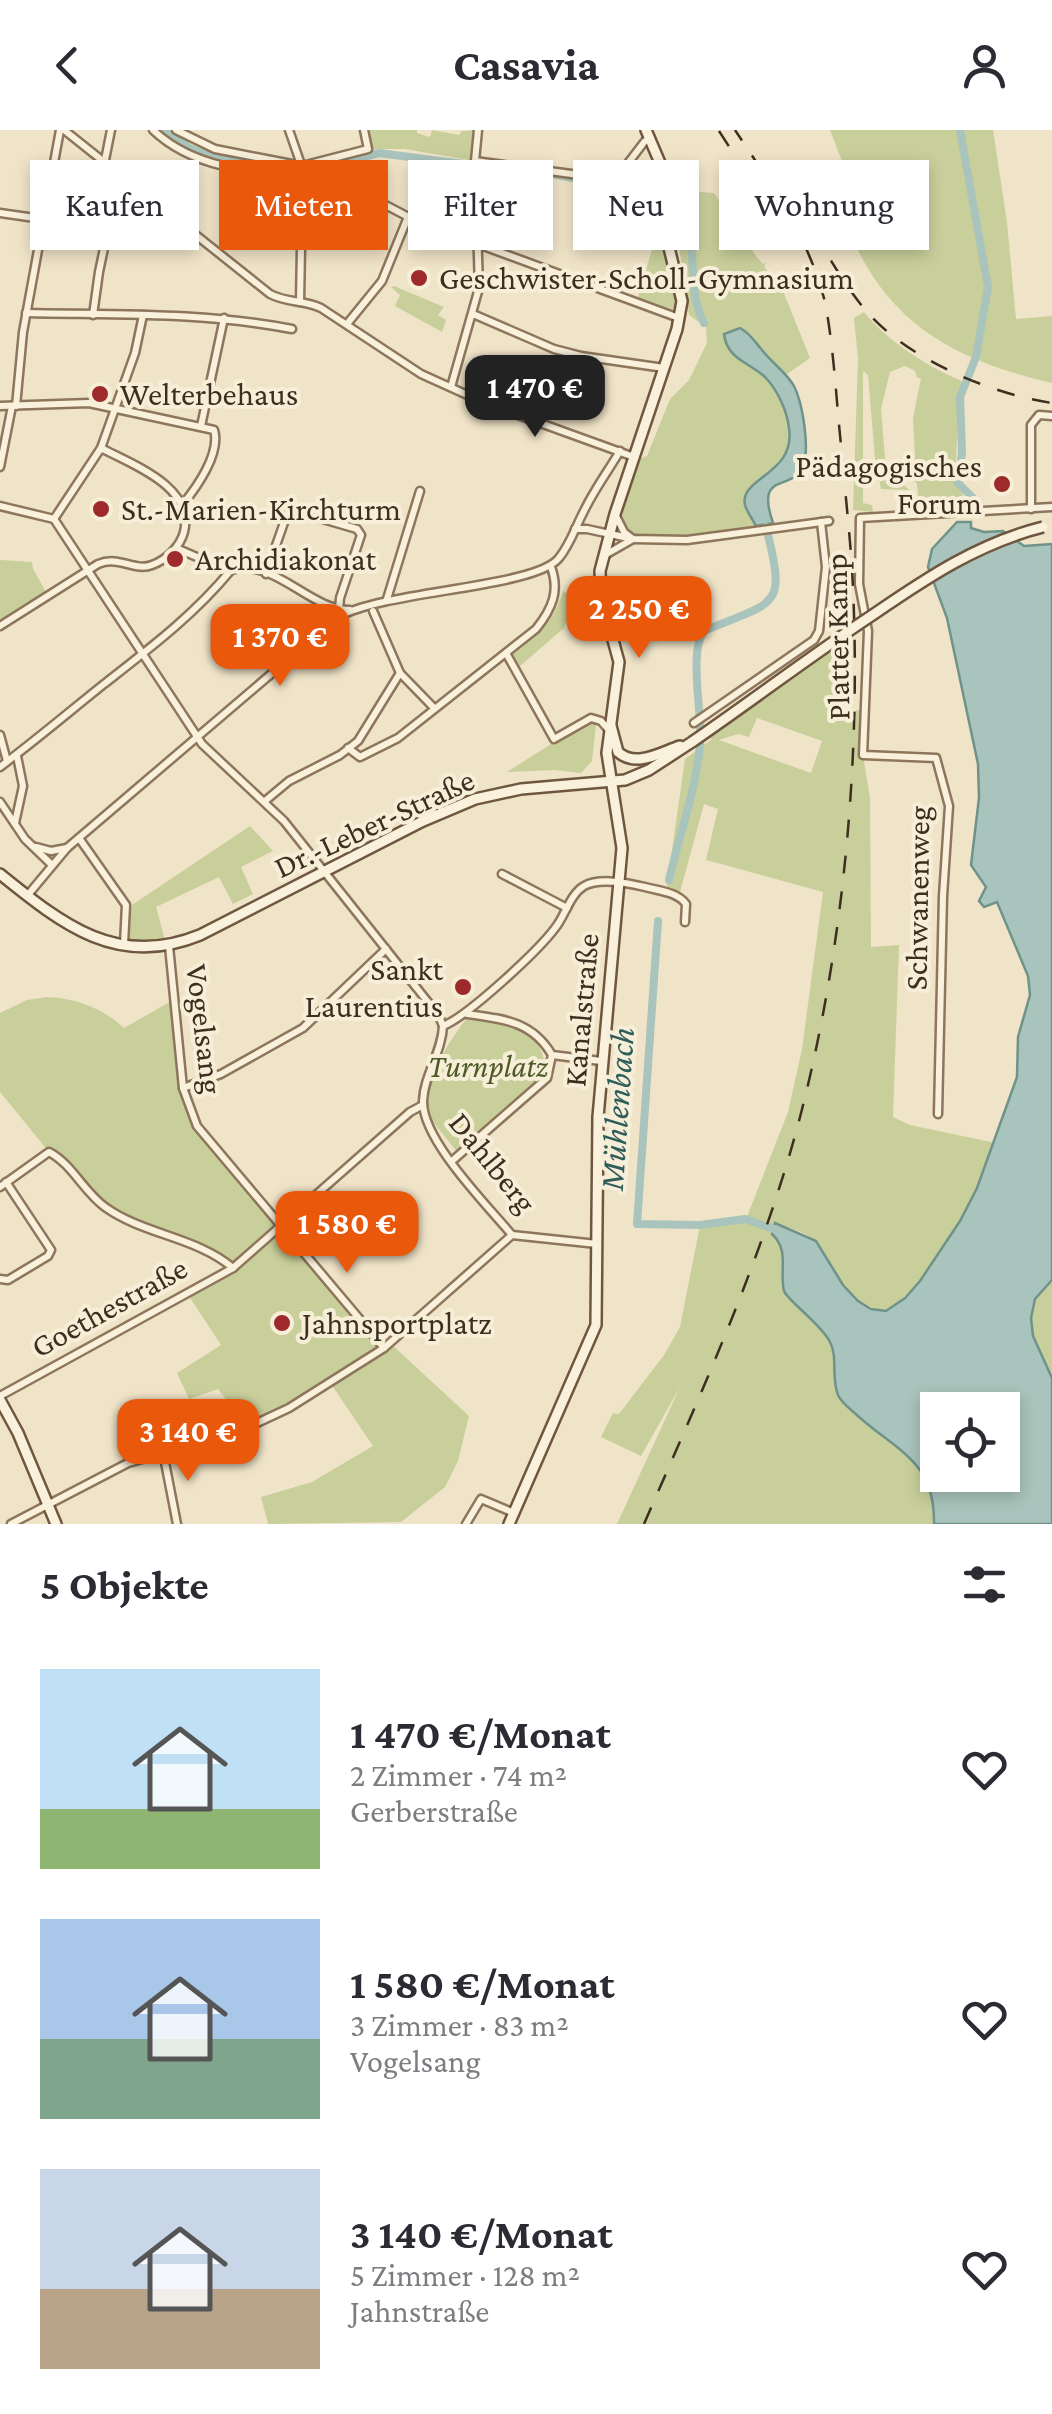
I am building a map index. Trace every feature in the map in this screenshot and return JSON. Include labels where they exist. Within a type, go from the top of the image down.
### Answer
[{"type":"street","points":[[55,160],[62,130],[105,160],[111,130]]},
{"type":"street","points":[[153,130],[169,146],[197,160],[219,164]]},
{"type":"street","points":[[176,130],[215,149],[271,160]]},
{"type":"street","points":[[289,130],[300,160]]},
{"type":"street","points":[[324,160],[368,148],[364,130]]},
{"type":"street","points":[[475,160],[478,130]]},
{"type":"street","points":[[553,171],[594,177],[622,171],[648,135]]},
{"type":"street","points":[[609,783],[609,725],[619,662],[601,596],[604,556],[680,318],[682,301],[664,227],[666,178],[648,135]]},
{"type":"street","points":[[347,324],[382,281],[408,217],[388,206]]},
{"type":"street","points":[[0,212],[30,217]]},
{"type":"street","points":[[199,236],[270,294],[289,302],[318,306],[421,374],[504,410],[634,456]]},
{"type":"street","points":[[0,467],[14,406],[37,250]]},
{"type":"street","points":[[94,315],[103,250]]},
{"type":"street","points":[[300,250],[300,302]]},
{"type":"street","points":[[450,387],[473,314],[478,250]]},
{"type":"street","points":[[496,250],[680,318]]},
{"type":"street","points":[[26,314],[224,318],[292,329]]},
{"type":"street","points":[[473,314],[554,349],[664,368]]},
{"type":"street","points":[[54,519],[102,448],[144,315]]},
{"type":"street","points":[[200,426],[224,318]]},
{"type":"street","points":[[0,406],[68,402],[114,407],[214,430],[216,438],[205,470],[183,504]]},
{"type":"street","points":[[1052,416],[1039,415],[1030,437],[1031,509],[1052,507]]},
{"type":"street","points":[[0,626],[112,559],[150,566],[176,548],[186,521],[183,504],[156,478],[102,448]]},
{"type":"street","points":[[28,896],[67,848],[343,613],[387,599],[492,582],[551,566],[565,550],[620,452]]},
{"type":"street","points":[[387,599],[420,491]]},
{"type":"street","points":[[0,506],[54,519],[202,744],[265,801],[439,1016],[442,1039],[423,1105]]},
{"type":"street","name":"Platter Kamp","points":[[864,754],[868,631],[859,584],[860,518],[1031,509]]},
{"type":"street","points":[[266,574],[291,511],[346,525],[361,534],[340,598],[343,613]]},
{"type":"street","points":[[615,514],[633,540]]},
{"type":"street","points":[[574,530],[587,529],[633,540],[687,540],[825,521],[826,566],[819,632],[814,640],[694,724]]},
{"type":"street","points":[[609,725],[618,752],[628,760],[642,760],[692,742],[948,565],[984,545],[1048,526]]},
{"type":"street","points":[[604,556],[633,540]]},
{"type":"street","points":[[176,548],[230,570]]},
{"type":"street","points":[[348,748],[360,756],[398,738],[536,628],[549,612],[556,580],[551,566]]},
{"type":"street","points":[[0,735],[4,764],[196,610],[230,570],[241,567],[266,574],[343,613]]},
{"type":"street","points":[[326,604],[340,598]]},
{"type":"street","points":[[373,611],[400,673],[434,708]]},
{"type":"street","points":[[506,652],[554,738],[590,718],[609,725]]},
{"type":"street","points":[[265,801],[289,781],[348,748],[376,714],[400,673]]},
{"type":"street","name":"Dr.-Leber-Straße","points":[[0,874],[80,932],[124,946],[169,946],[200,935],[423,821],[484,796],[609,783],[637,776],[692,742]]},
{"type":"street","name":"Schwanenweg","points":[[864,754],[936,758],[948,800],[938,1114]]},
{"type":"street","points":[[16,824],[23,786],[17,756]]},
{"type":"street","name":"Kanalstraße","points":[[509,1524],[593,1336],[597,1314],[601,1061],[621,830],[609,783]]},
{"type":"street","points":[[0,802],[30,844],[52,865]]},
{"type":"street","points":[[7,812],[18,812]]},
{"type":"street","points":[[79,838],[126,905],[124,946]]},
{"type":"street","points":[[30,844],[51,851],[67,848]]},
{"type":"street","points":[[502,874],[567,908]]},
{"type":"street","points":[[443,1026],[466,1014],[557,926],[582,888],[593,882],[618,883],[679,896],[686,904],[685,922]]},
{"type":"street","name":"Vogelsang","points":[[169,946],[184,1088],[197,1126],[384,1348]]},
{"type":"street","points":[[184,1088],[221,1074],[303,1028],[386,949]]},
{"type":"street","points":[[466,1014],[515,1021],[531,1030],[552,1055],[601,1061]]},
{"type":"street","points":[[452,1161],[546,1078],[552,1055]]},
{"type":"street","name":"Goethestraße","points":[[0,1398],[233,1268],[410,1112],[423,1105]]},
{"type":"street","name":"Dahlberg","points":[[423,1105],[432,1133],[512,1236],[597,1244]]},
{"type":"street","points":[[0,1279],[8,1280],[48,1256],[51,1250],[3,1184],[49,1152],[104,1206],[220,1256],[233,1268]]},
{"type":"street","points":[[11,1524],[128,1462],[217,1438],[272,1417],[362,1365],[512,1236]]},
{"type":"street","points":[[0,1398],[56,1524]]},
{"type":"street","points":[[162,1451],[178,1524]]},
{"type":"street","points":[[466,1524],[481,1499],[514,1512]]},
{"type":"green space","points":[[364,130],[417,130],[430,137],[432,130],[459,135],[462,131],[478,130],[475,160],[405,149],[368,149]]},
{"type":"green space","points":[[830,130],[993,130],[1016,319],[1052,316],[1052,383],[968,356],[934,337],[881,288],[861,256],[858,250],[929,250],[929,160],[842,160]]},
{"type":"green space","points":[[699,192],[714,193],[719,200],[719,250],[752,250],[763,264],[767,262],[764,266],[771,276],[775,275],[774,282],[779,281],[810,358],[786,375],[805,438],[803,464],[795,476],[778,482],[769,491],[767,501],[773,523],[685,537],[635,536],[623,525],[622,508],[638,459],[647,456],[670,399],[689,380],[707,343],[706,327],[689,315],[680,250],[699,250]]},
{"type":"green space","points":[[652,250],[665,250],[676,306],[672,309],[638,298]]},
{"type":"green space","points":[[391,287],[444,307],[438,315],[446,320],[442,332],[395,306],[400,295]]},
{"type":"green space","points":[[864,312],[909,352],[962,381],[954,481],[967,507],[919,509],[917,484],[908,474],[910,463],[915,460],[913,418],[921,378],[905,366],[890,372],[881,409],[886,470],[890,467],[894,482],[909,490],[881,489],[868,375],[863,371],[863,503],[872,505],[873,512],[853,510],[858,359],[854,318]]},
{"type":"green space","points":[[0,560],[32,562],[46,592],[0,620]]},
{"type":"green space","points":[[563,591],[571,595],[591,594],[593,604],[573,606],[564,628],[519,667],[512,654],[543,627]]},
{"type":"green space","points":[[846,633],[844,713],[864,709],[863,755],[870,798],[871,947],[899,945],[893,1117],[910,1125],[996,1143],[965,1212],[937,1258],[886,1311],[860,1302],[846,1290],[822,1249],[810,1237],[776,1224],[772,1233],[782,1252],[783,1288],[831,1343],[838,1394],[877,1433],[917,1464],[920,1492],[931,1492],[934,1524],[617,1524],[680,1387],[641,1456],[601,1437],[613,1413],[619,1414],[680,1327],[700,1225],[746,1219],[788,1112],[802,1049],[823,892],[706,860],[718,809],[704,804],[679,896],[666,892],[685,759],[712,739],[703,735]],"holes":[[[757,718],[822,741],[811,773],[719,740],[738,734],[749,737]]]},
{"type":"green space","points":[[589,720],[596,725],[592,761],[581,773],[507,772]]},
{"type":"green space","points":[[250,826],[273,851],[241,867],[253,894],[233,904],[219,877],[156,907],[165,940],[127,940],[132,905]]},
{"type":"green space","points":[[47,997],[88,1005],[124,1028],[175,999],[183,1088],[197,1126],[384,1348],[390,1343],[469,1416],[458,1461],[445,1487],[401,1522],[268,1524],[261,1497],[312,1482],[373,1446],[331,1384],[242,1430],[242,1420],[218,1389],[189,1399],[177,1373],[221,1345],[187,1293],[232,1268],[220,1256],[104,1206],[49,1152],[0,1092],[0,1013],[27,1000]]},
{"type":"green space","name":"Turnplatz","points":[[489,1013],[531,1037],[543,1055],[544,1066],[540,1079],[458,1153],[425,1112],[427,1098],[439,1060],[469,1015]]},
{"type":"green space","points":[[1052,1280],[1052,1378],[1031,1319],[1036,1296]]},
{"type":"water","points":[[740,328],[794,386],[805,436],[804,464],[799,473],[772,488],[769,495],[773,523],[756,526],[746,508],[745,496],[784,456],[789,428],[770,383],[734,355],[726,343],[724,334]]},
{"type":"water","points":[[957,522],[971,522],[971,528],[984,532],[1003,531],[1024,546],[1052,544],[1052,1280],[1035,1299],[1031,1318],[1033,1336],[1052,1378],[1052,1524],[934,1524],[930,1492],[1020,1492],[1020,1392],[920,1392],[920,1470],[840,1398],[830,1342],[784,1291],[781,1247],[772,1234],[775,1223],[816,1241],[843,1285],[858,1301],[871,1309],[886,1311],[920,1281],[960,1221],[977,1188],[1017,1077],[1018,1037],[1030,995],[1028,976],[997,902],[984,907],[979,901],[986,887],[971,865],[979,798],[978,764],[947,618],[928,567],[932,549]]},
{"type":"waterway","name":"Mühlenbach","points":[[165,130],[189,148],[210,156],[293,170],[311,170],[379,153],[433,160]]},
{"type":"waterway","points":[[960,130],[988,287],[976,357],[960,397],[962,452],[958,483],[979,504]]},
{"type":"waterway","name":"Mühlenbach","points":[[553,174],[573,178]]},
{"type":"waterway","name":"Mühlenbach","points":[[692,250],[695,294],[704,323]]},
{"type":"waterway","name":"Mühlenbach","points":[[669,880],[698,762],[699,641],[704,631],[747,613],[770,598],[775,574],[766,527]]},
{"type":"waterway","name":"Mühlenbach","points":[[658,921],[637,1224],[700,1225],[745,1219],[774,1229]]},
{"type":"railway","points":[[644,1524],[749,1275],[799,1121],[838,924],[851,789],[855,654],[852,570],[825,302],[799,233],[735,130]]},
{"type":"railway","points":[[719,131],[738,160]]},
{"type":"railway","points":[[824,250],[868,313],[906,346],[978,383],[1052,403]]},
{"type":"place","name":"Geschwister-Scholl-Gymnasium","points":[[419,278]]},
{"type":"place","name":"Welterbehaus","points":[[100,394]]},
{"type":"place","name":"Pädagogisches Forum","points":[[1002,484]]},
{"type":"place","name":"St.-Marien-Kirchturm","points":[[101,509]]},
{"type":"place","name":"Archidiakonat","points":[[175,559]]},
{"type":"place","name":"Sankt Laurentius","points":[[463,987]]},
{"type":"place","name":"Jahnsportplatz","points":[[282,1323]]}]
